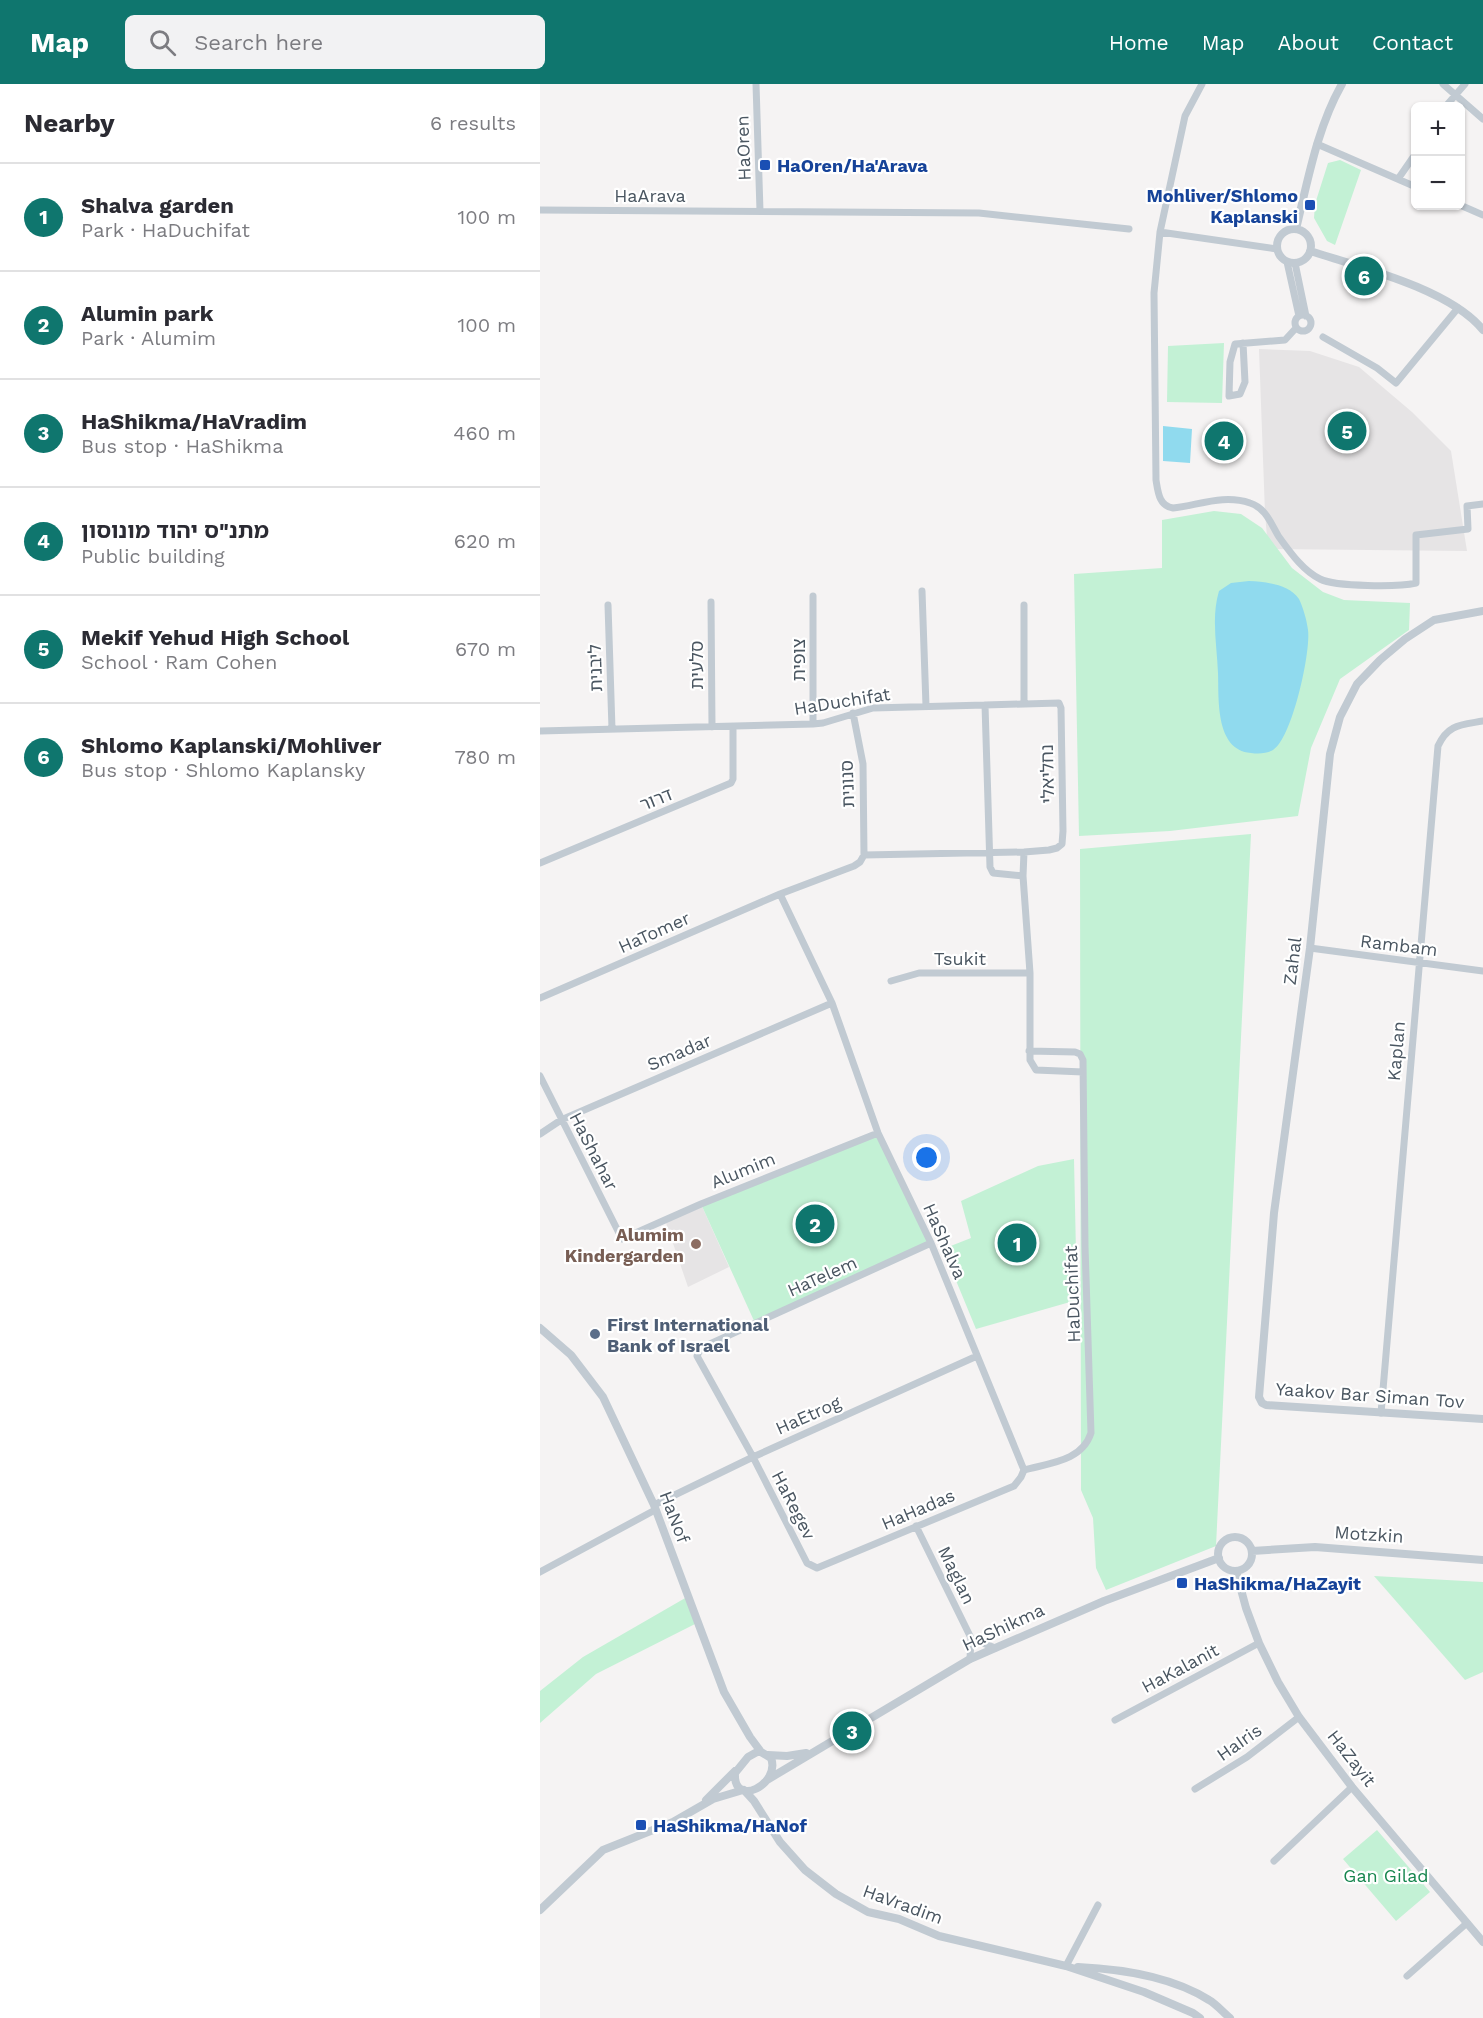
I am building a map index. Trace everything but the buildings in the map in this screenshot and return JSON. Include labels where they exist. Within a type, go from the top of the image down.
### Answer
[{"type":"street","name":"HaOren","points":[[756,84],[760,211]]},
{"type":"street","points":[[1202,84],[1185,116],[1160,231],[1154,293],[1156,480],[1159,497],[1167,507],[1180,507],[1220,499],[1249,503],[1265,513],[1294,556],[1306,570],[1321,580],[1333,583],[1406,586],[1416,583],[1416,535],[1468,529],[1467,506],[1483,504]]},
{"type":"street","points":[[1296,229],[1317,144],[1331,104],[1342,84]]},
{"type":"street","points":[[1443,84],[1483,119]]},
{"type":"street","points":[[1449,102],[1465,84]]},
{"type":"street","points":[[1317,144],[1411,185]]},
{"type":"street","points":[[1398,179],[1414,156]]},
{"type":"street","points":[[1465,207],[1483,215]]},
{"type":"street","name":"HaArava","points":[[540,210],[979,213],[1130,229]]},
{"type":"street","points":[[1291,262],[1304,259],[1310,251],[1310,239],[1302,231],[1296,229],[1282,234],[1277,243],[1277,249],[1279,254],[1291,262],[1302,316]]},
{"type":"street","points":[[1160,231],[1277,249]]},
{"type":"street","points":[[1310,251],[1406,282],[1458,308],[1473,318],[1483,330]]},
{"type":"street","points":[[1323,337],[1377,368],[1396,383],[1458,308]]},
{"type":"street","points":[[1239,344],[1285,340],[1296,328],[1295,320],[1302,316]]},
{"type":"street","points":[[1296,328],[1303,331],[1309,327],[1310,320],[1302,316]]},
{"type":"street","points":[[1239,344],[1245,382],[1240,394],[1229,396],[1230,362],[1239,344]]},
{"type":"street","points":[[922,591],[926,706]]},
{"type":"street","name":"צופית","points":[[813,596],[813,724]]},
{"type":"street","name":"סלעית","points":[[711,602],[712,727]]},
{"type":"street","points":[[1024,604],[1024,703]]},
{"type":"street","name":"ליבנית","points":[[608,606],[612,729]]},
{"type":"street","name":"Zahal","points":[[1259,1396],[1274,1213],[1310,948],[1330,754],[1340,717],[1357,684],[1405,639],[1434,621],[1483,611]]},
{"type":"street","name":"HaDuchifat","points":[[540,731],[813,724],[873,708],[1059,704]]},
{"type":"street","name":"נחליאלי","points":[[1024,852],[1049,850],[1062,844],[1062,719],[1059,704]]},
{"type":"street","points":[[985,705],[990,867],[993,873],[1023,876]]},
{"type":"street","name":"סנונית","points":[[854,713],[863,764],[864,855]]},
{"type":"street","name":"Kaplan","points":[[1381,1413],[1438,746],[1443,736],[1456,726],[1483,721]]},
{"type":"street","name":"דרור","points":[[540,863],[731,783],[733,779],[733,727]]},
{"type":"street","points":[[864,855],[1024,852],[1023,876],[1030,973],[1029,1051],[1029,1060],[1036,1070],[1083,1072],[1083,1060],[1080,1054],[1075,1052],[1029,1051]]},
{"type":"street","name":"HaTomer","points":[[540,998],[780,894],[854,866],[864,855]]},
{"type":"street","name":"HaShalva","points":[[780,894],[832,1003],[878,1132],[931,1243],[1024,1470]]},
{"type":"street","name":"Rambam","points":[[1310,948],[1483,971]]},
{"type":"street","name":"Tsukit","points":[[891,981],[919,973],[1030,973]]},
{"type":"street","name":"Smadar","points":[[540,1134],[561,1119],[832,1003]]},
{"type":"street","name":"HaDuchifat","points":[[1024,1470],[1059,1461],[1079,1452],[1087,1444],[1091,1433],[1085,1246],[1083,1072]]},
{"type":"street","name":"HaShahar","points":[[540,1076],[622,1239]]},
{"type":"street","name":"Alumim","points":[[622,1239],[701,1204],[878,1132]]},
{"type":"street","name":"HaTelem","points":[[697,1356],[701,1348],[931,1243]]},
{"type":"street","name":"HaNof","points":[[540,1328],[571,1355],[603,1397],[655,1508],[719,1681],[750,1737],[764,1754]]},
{"type":"street","name":"HaRegev","points":[[697,1356],[753,1457],[807,1563],[817,1568]]},
{"type":"street","name":"HaEtrog","points":[[541,1570],[753,1457],[977,1356]]},
{"type":"street","name":"Yaakov Bar Siman Tov","points":[[1259,1396],[1266,1405],[1483,1419]]},
{"type":"street","name":"HaHadas","points":[[817,1568],[1014,1486],[1024,1470]]},
{"type":"street","name":"Maglan","points":[[916,1526],[971,1638],[970,1659]]},
{"type":"street","points":[[1231,1537],[1247,1541],[1252,1551],[1249,1564],[1244,1569],[1236,1571],[1223,1566],[1219,1558],[1221,1545],[1231,1537]]},
{"type":"street","name":"Motzkin","points":[[1252,1551],[1315,1546],[1483,1560]]},
{"type":"street","name":"HaShikma","points":[[764,1782],[970,1659],[1104,1601],[1219,1558]]},
{"type":"street","name":"HaZayit","points":[[1236,1571],[1259,1643],[1278,1683],[1299,1717],[1352,1787],[1483,1942]]},
{"type":"street","points":[[971,1638],[995,1647]]},
{"type":"street","name":"HaKalanit","points":[[1115,1720],[1259,1643]]},
{"type":"street","name":"HaIris","points":[[1195,1788],[1247,1757],[1299,1717]]},
{"type":"street","points":[[699,1807],[748,1757],[752,1749],[750,1737]]},
{"type":"street","points":[[748,1757],[764,1754],[787,1756],[812,1752]]},
{"type":"street","points":[[763,1815],[760,1795],[764,1782],[773,1767],[771,1758],[764,1754]]},
{"type":"street","points":[[737,1769],[735,1782],[743,1790]]},
{"type":"street","points":[[540,1910],[603,1850],[673,1822],[723,1795],[743,1790],[753,1791],[764,1782]]},
{"type":"street","points":[[1274,1861],[1352,1787]]},
{"type":"street","name":"HaVradim","points":[[743,1790],[754,1801],[780,1842],[805,1870],[836,1894],[868,1912],[898,1919],[939,1936],[1066,1966],[1144,1992],[1200,2018]]},
{"type":"street","points":[[1066,1966],[1098,1905]]},
{"type":"street","points":[[1407,1976],[1467,1923]]},
{"type":"street","name":"HaVradim","points":[[1066,1966],[1105,1968],[1171,1982],[1210,2000],[1220,2015],[1230,2018]]},
{"type":"shaded area","points":[[1259,349],[1310,351],[1359,367],[1412,412],[1451,451],[1467,551],[1268,549]]},
{"type":"shaded area","name":"Alumim Kindergarden","points":[[701,1204],[729,1267],[688,1287],[665,1220]]},
{"type":"green space","points":[[1340,160],[1361,170],[1335,245],[1327,241],[1314,218],[1315,204],[1328,163]]},
{"type":"green space","points":[[1224,343],[1222,403],[1167,402],[1168,346]]},
{"type":"green space","points":[[1214,511],[1241,514],[1262,528],[1292,568],[1323,592],[1344,600],[1410,603],[1409,630],[1340,679],[1311,748],[1298,816],[1170,831],[1079,836],[1074,574],[1162,568],[1162,520]]},
{"type":"green space","points":[[1251,834],[1216,1546],[1106,1590],[1096,1568],[1093,1518],[1081,1490],[1080,849]]},
{"type":"green space","points":[[878,1133],[931,1243],[755,1323],[701,1204]]},
{"type":"green space","points":[[1074,1159],[1077,1300],[976,1329],[943,1249],[971,1238],[961,1201],[1038,1166]]},
{"type":"green space","points":[[1374,1576],[1483,1582],[1483,1672],[1465,1680]]},
{"type":"green space","points":[[687,1597],[697,1623],[596,1674],[540,1723],[540,1691],[583,1657]]},
{"type":"green space","name":"Gan Gilad","points":[[1377,1830],[1430,1892],[1396,1921],[1343,1859]]},
{"type":"water","points":[[1163,426],[1192,429],[1190,463],[1163,461]]},
{"type":"water","points":[[1249,581],[1277,585],[1295,594],[1302,606],[1308,630],[1303,675],[1287,730],[1273,750],[1262,753],[1239,750],[1231,743],[1221,722],[1219,709],[1215,611],[1219,591],[1231,583]]},
{"type":"place","name":"HaOren/Ha'Arava","points":[[765,165]]},
{"type":"place","name":"Mohliver/Shlomo Kaplanski","points":[[1310,205]]},
{"type":"place","name":"Shlomo Kaplanski/Mohliver","points":[[1364,276]]},
{"type":"place","name":"Mekif Yehud High School","points":[[1347,431]]},
{"type":"place","name":"מתנ\"ס יהוד מונוסון","points":[[1224,441]]},
{"type":"place","name":"Alumin park","points":[[815,1224]]},
{"type":"place","name":"Shalva garden","points":[[1017,1243]]},
{"type":"place","name":"Alumim Kindergarden","points":[[696,1244]]},
{"type":"place","name":"First International Bank of Israel","points":[[595,1334]]},
{"type":"place","name":"HaShikma/HaZayit","points":[[1182,1583]]},
{"type":"place","name":"HaShikma/HaVradim","points":[[852,1731]]},
{"type":"place","name":"HaShikma/HaNof","points":[[641,1825]]}]
